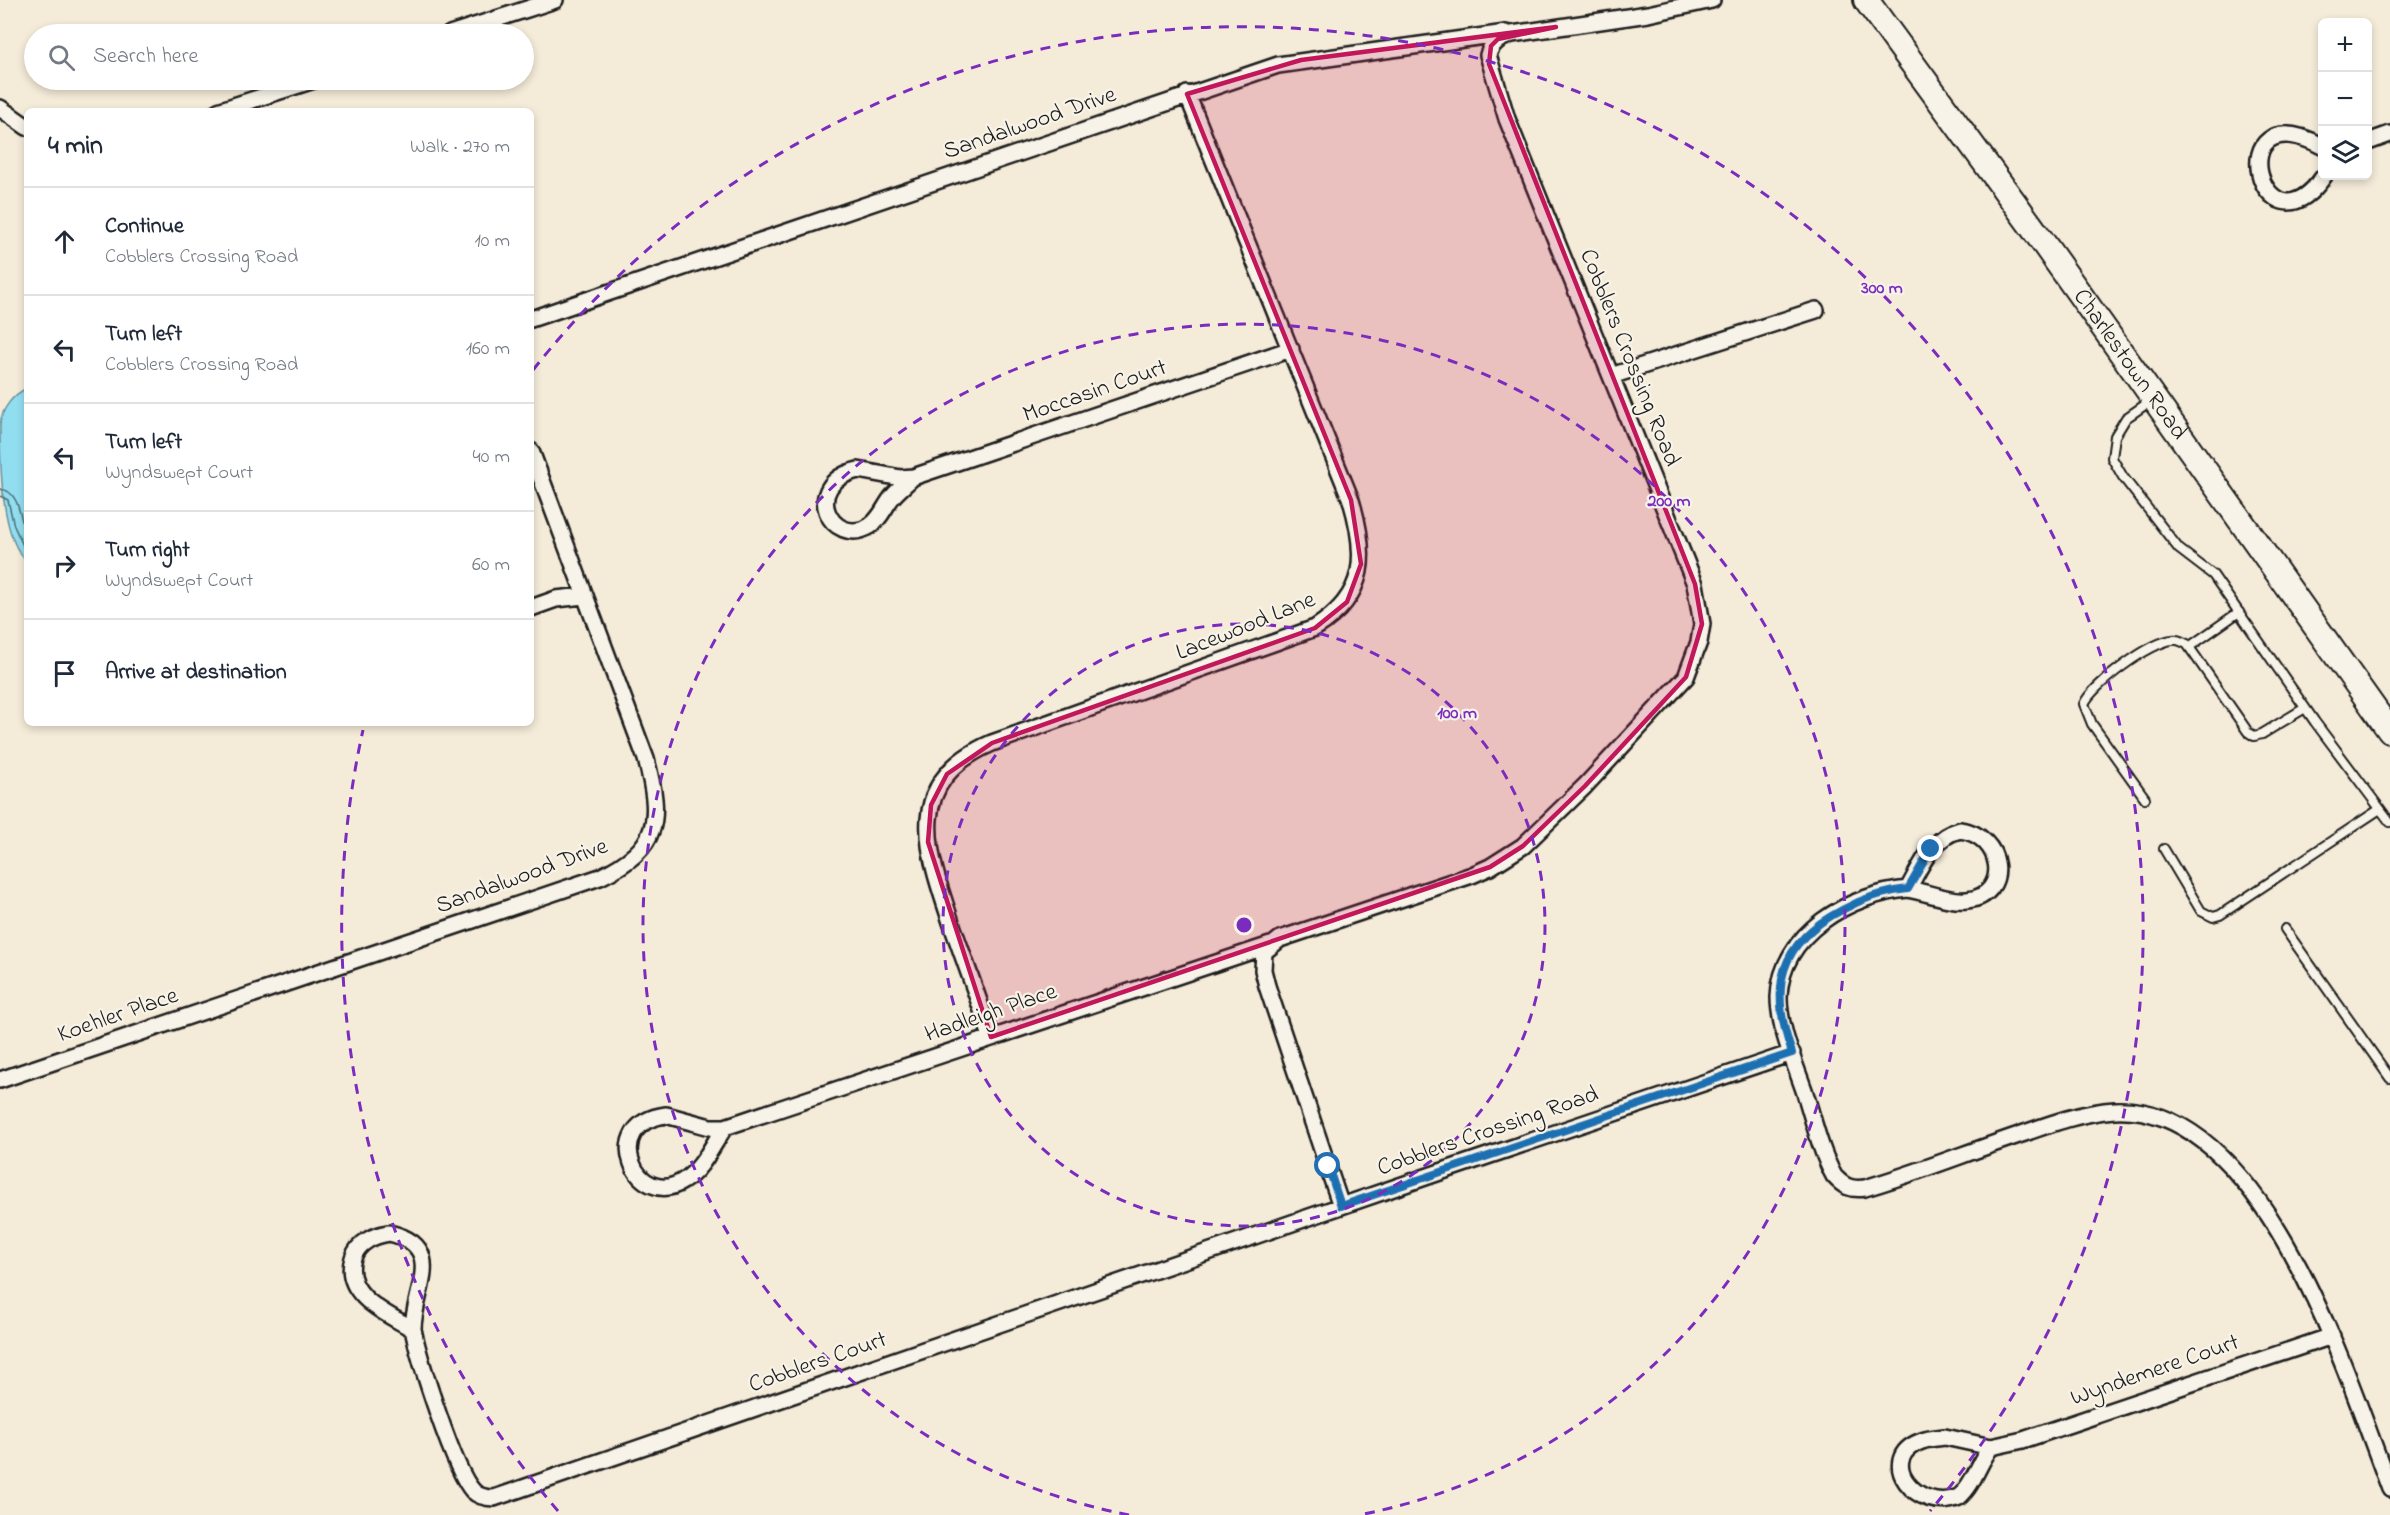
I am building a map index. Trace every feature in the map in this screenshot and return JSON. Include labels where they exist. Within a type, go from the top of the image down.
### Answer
[{"type":"main road","name":"Charlestown Road","points":[[1866,0],[2390,731]]},
{"type":"street","points":[[481,24],[555,0]]},
{"type":"street","name":"Cobblers Crossing Road","points":[[1270,945],[1472,875],[1507,858],[1523,846],[1585,786],[1686,677],[1694,660],[1701,633],[1697,594],[1507,119],[1489,64],[1491,46],[1498,39],[1556,27],[1648,14],[1712,0]]},
{"type":"street","name":"Sandalwood Drive","points":[[534,318],[1187,94],[1301,60],[1556,27]]},
{"type":"street","points":[[227,108],[283,90]]},
{"type":"street","name":"Lacewood Lane","points":[[991,1037],[944,902],[928,842],[931,805],[947,774],[974,751],[992,743],[1315,628],[1333,617],[1347,602],[1356,584],[1361,564],[1362,543],[1357,521],[1291,349],[1187,94]]},
{"type":"street","points":[[0,108],[24,125]]},
{"type":"street","points":[[2372,140],[2390,134]]},
{"type":"street","points":[[2318,144],[2295,135],[2282,136],[2269,142],[2260,153],[2257,168],[2260,182],[2270,193],[2282,200],[2294,200],[2308,195],[2321,180]]},
{"type":"street","points":[[1611,376],[1816,310]]},
{"type":"street","name":"Moccasin Court","points":[[914,477],[896,492],[877,521],[867,528],[844,529],[834,523],[827,514],[824,502],[826,490],[834,480],[846,473],[858,470],[901,478],[914,477],[1291,349]]},
{"type":"street","name":"Sandalwood Drive","points":[[250,994],[600,877],[634,858],[646,844],[652,829],[656,796],[646,759],[534,459]]},
{"type":"street","points":[[534,607],[556,598],[584,596]]},
{"type":"street","points":[[1908,889],[1931,849],[1950,832],[1971,831],[1989,843],[1994,853],[1996,876],[1981,897],[1954,900],[1908,889],[1883,893],[1853,904],[1823,920],[1796,945],[1787,962],[1779,998],[1781,1016],[1828,1165],[1842,1185],[1854,1189],[1879,1184],[2045,1126],[2093,1113],[2141,1112],[2183,1127],[2220,1156],[2252,1195],[2295,1257],[2332,1336],[2390,1489]]},
{"type":"street","points":[[1270,945],[1263,952],[1263,970],[1341,1206]]},
{"type":"street","name":"Hadleigh Place","points":[[725,1127],[702,1163],[682,1182],[670,1187],[657,1187],[646,1182],[636,1173],[628,1147],[632,1135],[640,1124],[652,1117],[666,1115],[710,1127],[725,1127],[1270,945]]},
{"type":"street","name":"Koehler Place","points":[[0,1080],[250,994]]},
{"type":"street","name":"Cobblers Crossing Road","points":[[1341,1206],[1792,1053]]},
{"type":"street","name":"Cobblers Court","points":[[413,1329],[369,1301],[353,1280],[351,1267],[354,1253],[376,1235],[389,1233],[402,1236],[414,1243],[422,1255],[425,1269],[413,1314],[413,1329],[447,1437],[466,1481],[473,1491],[482,1497],[494,1498],[1341,1206]]},
{"type":"street","name":"Wyndemere Court","points":[[1991,1447],[1968,1487],[1949,1504],[1923,1504],[1912,1498],[1905,1488],[1900,1466],[1904,1455],[1922,1441],[1945,1437],[1991,1447],[2023,1440],[2332,1336]]},
{"type":"lane","points":[[2154,399],[2126,418],[2119,426],[2112,458],[2123,477],[2179,549],[2213,575],[2305,708],[2390,822]]},
{"type":"lane","points":[[2189,647],[2239,612]]},
{"type":"lane","points":[[2145,798],[2092,724],[2084,704],[2106,680],[2147,651],[2172,640],[2180,640],[2189,647],[2248,732],[2254,735],[2262,734],[2305,708]]},
{"type":"lane","points":[[2164,849],[2201,911],[2213,917],[2220,915],[2380,809]]},
{"type":"lane","points":[[2285,929],[2390,1078]]},
{"type":"highlighted area","points":[[1556,27],[1498,39],[1491,46],[1489,64],[1695,584],[1702,624],[1686,677],[1585,786],[1523,846],[1490,867],[991,1037],[928,842],[931,805],[947,774],[992,743],[1315,628],[1347,602],[1361,564],[1351,500],[1187,94],[1301,60]]},
{"type":"water","points":[[24,390],[24,557],[11,535],[3,497],[0,456],[0,424],[3,413],[17,394]]},
{"type":"route","points":[[1328,1166],[1341,1206],[1792,1053],[1781,1016],[1779,998],[1781,979],[1796,945],[1823,920],[1853,904],[1883,893],[1908,889],[1931,849]]}]
